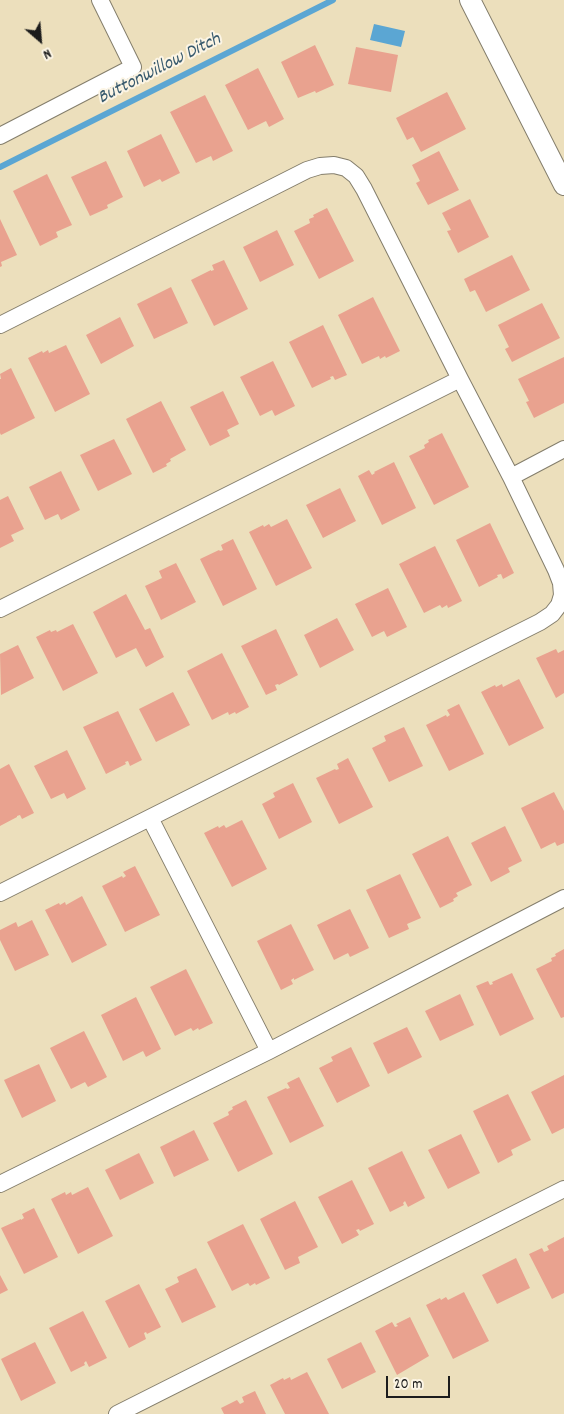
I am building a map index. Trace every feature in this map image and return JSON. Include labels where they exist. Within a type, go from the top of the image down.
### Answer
[{"type":"street","points":[[0,136],[133,66],[100,0]]},
{"type":"street","points":[[470,0],[564,185]]},
{"type":"street","points":[[0,325],[307,170],[320,166],[334,165],[346,168],[356,176],[511,477],[556,570],[561,584],[562,595],[559,605],[552,614],[540,622],[0,893]]},
{"type":"street","points":[[0,609],[460,379]]},
{"type":"street","points":[[511,477],[564,450]]},
{"type":"street","points":[[150,818],[269,1051]]},
{"type":"street","points":[[0,1184],[269,1051],[564,898]]},
{"type":"street","points":[[118,1414],[564,1190]]},
{"type":"water","points":[[374,24],[405,31],[401,47],[370,40]]},
{"type":"building","points":[[315,45],[334,85],[298,98],[281,62]]},
{"type":"building","points":[[356,47],[398,55],[391,92],[348,84]]},
{"type":"building","points":[[258,68],[284,119],[269,127],[266,121],[248,130],[225,85]]},
{"type":"building","points":[[447,92],[466,129],[421,152],[413,137],[407,140],[396,118]]},
{"type":"building","points":[[205,95],[233,151],[213,161],[211,156],[196,163],[170,112]]},
{"type":"building","points":[[161,134],[180,173],[162,182],[160,179],[144,187],[127,151]]},
{"type":"building","points":[[439,151],[459,190],[428,205],[416,183],[420,181],[412,165]]},
{"type":"building","points":[[106,161],[123,197],[107,205],[108,208],[90,216],[71,177]]},
{"type":"building","points":[[47,174],[72,225],[56,232],[58,237],[40,246],[13,191]]},
{"type":"building","points":[[470,199],[489,237],[458,253],[447,231],[451,230],[442,213]]},
{"type":"building","points":[[327,208],[354,261],[319,279],[294,231],[310,223],[309,219],[314,217],[313,215]]},
{"type":"building","points":[[0,219],[17,255],[1,262],[2,266],[0,267]]},
{"type":"building","points":[[277,230],[294,265],[260,282],[243,247]]},
{"type":"building","points":[[512,255],[530,290],[486,312],[475,290],[470,292],[464,279]]},
{"type":"building","points":[[224,260],[248,309],[214,326],[191,280],[214,270],[212,265]]},
{"type":"building","points":[[171,287],[188,323],[154,339],[137,304]]},
{"type":"building","points":[[373,297],[400,351],[386,358],[385,356],[380,359],[379,356],[362,364],[338,315]]},
{"type":"building","points":[[542,303],[560,338],[512,362],[505,349],[509,347],[498,325]]},
{"type":"building","points":[[120,317],[134,346],[101,364],[86,335]]},
{"type":"building","points":[[323,325],[347,375],[335,380],[333,376],[330,377],[331,379],[312,388],[289,342]]},
{"type":"building","points":[[66,345],[90,394],[55,412],[28,358],[42,351],[43,353],[48,350],[49,353]]},
{"type":"building","points":[[564,357],[564,403],[534,418],[526,402],[529,401],[518,379]]},
{"type":"building","points":[[273,361],[295,406],[275,416],[272,410],[260,416],[240,377]]},
{"type":"building","points":[[11,368],[35,418],[1,435],[0,374]]},
{"type":"building","points":[[223,391],[239,424],[227,430],[230,436],[210,446],[190,407]]},
{"type":"building","points":[[161,401],[186,450],[170,459],[171,461],[166,464],[167,466],[153,473],[126,419]]},
{"type":"building","points":[[442,433],[469,487],[434,505],[409,456],[425,448],[424,445],[429,442],[428,440]]},
{"type":"building","points":[[114,439],[132,474],[98,491],[80,455]]},
{"type":"building","points":[[394,462],[416,508],[382,525],[358,476],[369,470],[372,475],[374,472]]},
{"type":"building","points":[[61,471],[80,510],[61,520],[58,514],[45,520],[29,487]]},
{"type":"building","points":[[340,488],[356,521],[323,538],[306,505]]},
{"type":"building","points":[[8,496],[24,529],[11,535],[14,541],[0,548],[0,500]]},
{"type":"building","points":[[287,519],[312,568],[276,586],[249,532],[263,525],[264,527],[269,524],[271,527]]},
{"type":"building","points":[[490,523],[514,573],[503,579],[501,574],[497,575],[498,577],[479,587],[456,540]]},
{"type":"building","points":[[233,539],[257,589],[223,606],[200,559],[223,550],[221,545]]},
{"type":"building","points":[[435,546],[462,601],[448,608],[447,605],[442,608],[440,605],[424,613],[399,564]]},
{"type":"building","points":[[176,563],[196,602],[161,620],[145,586],[162,578],[159,571]]},
{"type":"building","points":[[388,588],[407,627],[387,637],[384,631],[372,637],[355,604]]},
{"type":"building","points":[[126,594],[145,630],[150,628],[164,657],[146,667],[136,648],[116,658],[93,612]]},
{"type":"building","points":[[337,618],[354,650],[320,668],[304,635]]},
{"type":"building","points":[[73,624],[98,673],[63,691],[36,637],[50,630],[51,632],[56,630],[57,632]]},
{"type":"building","points":[[276,629],[298,675],[279,685],[275,685],[277,690],[266,695],[241,646]]},
{"type":"building","points":[[18,645],[34,678],[1,695],[0,654]]},
{"type":"building","points":[[556,649],[558,653],[564,650],[564,693],[556,698],[536,658]]},
{"type":"building","points":[[222,653],[249,707],[236,714],[235,712],[229,715],[228,712],[212,720],[187,671]]},
{"type":"building","points":[[519,679],[544,728],[509,746],[481,692],[495,685],[496,687],[502,684],[503,687]]},
{"type":"building","points":[[173,692],[190,725],[156,742],[139,709]]},
{"type":"building","points":[[459,704],[484,754],[449,771],[426,725],[446,715],[447,717],[450,715],[447,710]]},
{"type":"building","points":[[118,711],[142,760],[130,766],[128,761],[125,762],[126,764],[106,774],[83,727]]},
{"type":"building","points":[[404,727],[423,766],[389,782],[372,748],[386,741],[384,736]]},
{"type":"building","points":[[67,750],[86,789],[67,799],[64,793],[51,799],[34,766]]},
{"type":"building","points":[[348,758],[373,807],[339,824],[316,778],[339,769],[337,764]]},
{"type":"building","points":[[9,764],[34,813],[22,819],[20,815],[17,816],[0,826],[0,769]]},
{"type":"building","points":[[293,783],[312,822],[279,839],[262,804],[275,797],[273,793]]},
{"type":"building","points":[[554,792],[564,811],[564,843],[557,846],[555,842],[541,849],[521,808]]},
{"type":"building","points":[[242,820],[267,869],[232,887],[204,833],[218,826],[219,828],[224,825],[226,828]]},
{"type":"building","points":[[505,826],[522,861],[508,868],[510,872],[491,882],[471,843]]},
{"type":"building","points":[[448,836],[472,885],[456,893],[458,896],[453,899],[454,901],[440,908],[412,854]]},
{"type":"building","points":[[135,866],[160,915],[125,932],[102,886],[122,876],[123,878],[126,876],[123,872]]},
{"type":"building","points":[[400,874],[421,918],[407,924],[409,929],[389,938],[366,890]]},
{"type":"building","points":[[82,896],[107,945],[72,963],[45,910],[59,903],[60,905],[65,902],[66,905]]},
{"type":"building","points":[[350,909],[369,948],[350,957],[348,953],[334,960],[317,925]]},
{"type":"building","points":[[32,920],[49,955],[15,971],[0,940],[0,930],[16,922],[18,927]]},
{"type":"building","points":[[291,924],[314,970],[294,980],[294,978],[291,980],[293,984],[281,990],[257,941]]},
{"type":"building","points":[[564,949],[564,1017],[561,1018],[536,969],[552,961],[551,958],[556,956],[555,954]]},
{"type":"building","points":[[186,969],[213,1023],[199,1030],[198,1028],[193,1031],[191,1028],[175,1036],[150,987]]},
{"type":"building","points":[[512,973],[534,1019],[500,1036],[476,986],[488,981],[490,985],[493,984],[492,982]]},
{"type":"building","points":[[460,994],[474,1025],[440,1041],[425,1011]]},
{"type":"building","points":[[136,997],[161,1049],[146,1057],[143,1051],[123,1061],[101,1015]]},
{"type":"building","points":[[407,1027],[422,1057],[388,1074],[373,1043]]},
{"type":"building","points":[[84,1031],[107,1077],[88,1087],[85,1082],[71,1089],[50,1048]]},
{"type":"building","points":[[351,1047],[370,1086],[337,1103],[319,1068],[333,1061],[331,1057]]},
{"type":"building","points":[[39,1064],[56,1101],[22,1118],[4,1080]]},
{"type":"building","points":[[564,1075],[564,1128],[552,1134],[531,1092]]},
{"type":"building","points":[[299,1077],[324,1126],[290,1143],[267,1097],[290,1088],[287,1083]]},
{"type":"building","points":[[508,1094],[531,1140],[511,1150],[513,1155],[498,1163],[473,1111]]},
{"type":"building","points":[[246,1100],[273,1154],[238,1172],[213,1123],[229,1115],[228,1112],[233,1109],[232,1107]]},
{"type":"building","points":[[194,1130],[209,1160],[174,1177],[160,1147]]},
{"type":"building","points":[[461,1134],[480,1173],[448,1189],[428,1150]]},
{"type":"building","points":[[402,1151],[425,1198],[408,1207],[405,1201],[404,1205],[390,1212],[368,1168]]},
{"type":"building","points":[[139,1153],[154,1183],[120,1200],[105,1170]]},
{"type":"building","points":[[352,1180],[374,1224],[360,1231],[359,1229],[356,1230],[359,1235],[342,1244],[318,1197]]},
{"type":"building","points":[[88,1187],[113,1236],[78,1254],[51,1199],[65,1192],[66,1195],[71,1192],[72,1195]]},
{"type":"building","points":[[295,1201],[318,1247],[298,1257],[300,1263],[285,1270],[260,1219]]},
{"type":"building","points":[[34,1208],[58,1257],[24,1274],[1,1228],[21,1220],[24,1218],[22,1214]]},
{"type":"building","points":[[243,1224],[270,1278],[256,1285],[255,1283],[250,1286],[248,1283],[232,1291],[207,1242]]},
{"type":"building","points":[[564,1237],[564,1293],[552,1299],[529,1254],[542,1248],[544,1252],[549,1250],[547,1246]]},
{"type":"building","points":[[516,1258],[530,1288],[497,1304],[482,1275]]},
{"type":"building","points":[[196,1268],[216,1307],[182,1323],[165,1289],[179,1282],[177,1277]]},
{"type":"building","points":[[0,1275],[8,1290],[0,1294]]},
{"type":"building","points":[[139,1284],[161,1327],[147,1334],[146,1332],[144,1333],[146,1339],[129,1348],[105,1301]]},
{"type":"building","points":[[464,1292],[489,1341],[453,1359],[426,1305],[440,1298],[441,1300],[446,1297],[448,1300]]},
{"type":"building","points":[[83,1311],[107,1358],[89,1367],[86,1361],[85,1365],[71,1372],[49,1328]]},
{"type":"building","points":[[410,1317],[429,1356],[397,1375],[375,1331],[392,1322],[395,1327],[398,1326],[396,1324]]},
{"type":"building","points":[[35,1342],[56,1383],[21,1401],[1,1359]]},
{"type":"building","points":[[361,1342],[376,1372],[342,1389],[327,1359]]},
{"type":"building","points":[[307,1372],[329,1414],[285,1414],[270,1385],[283,1378],[284,1380],[290,1377],[291,1380]]},
{"type":"building","points":[[255,1391],[266,1414],[224,1414],[221,1408],[237,1400],[240,1404],[244,1402],[242,1397]]},
{"type":"waterway","name":"Buttonwillow Ditch","points":[[0,167],[333,0]]}]
